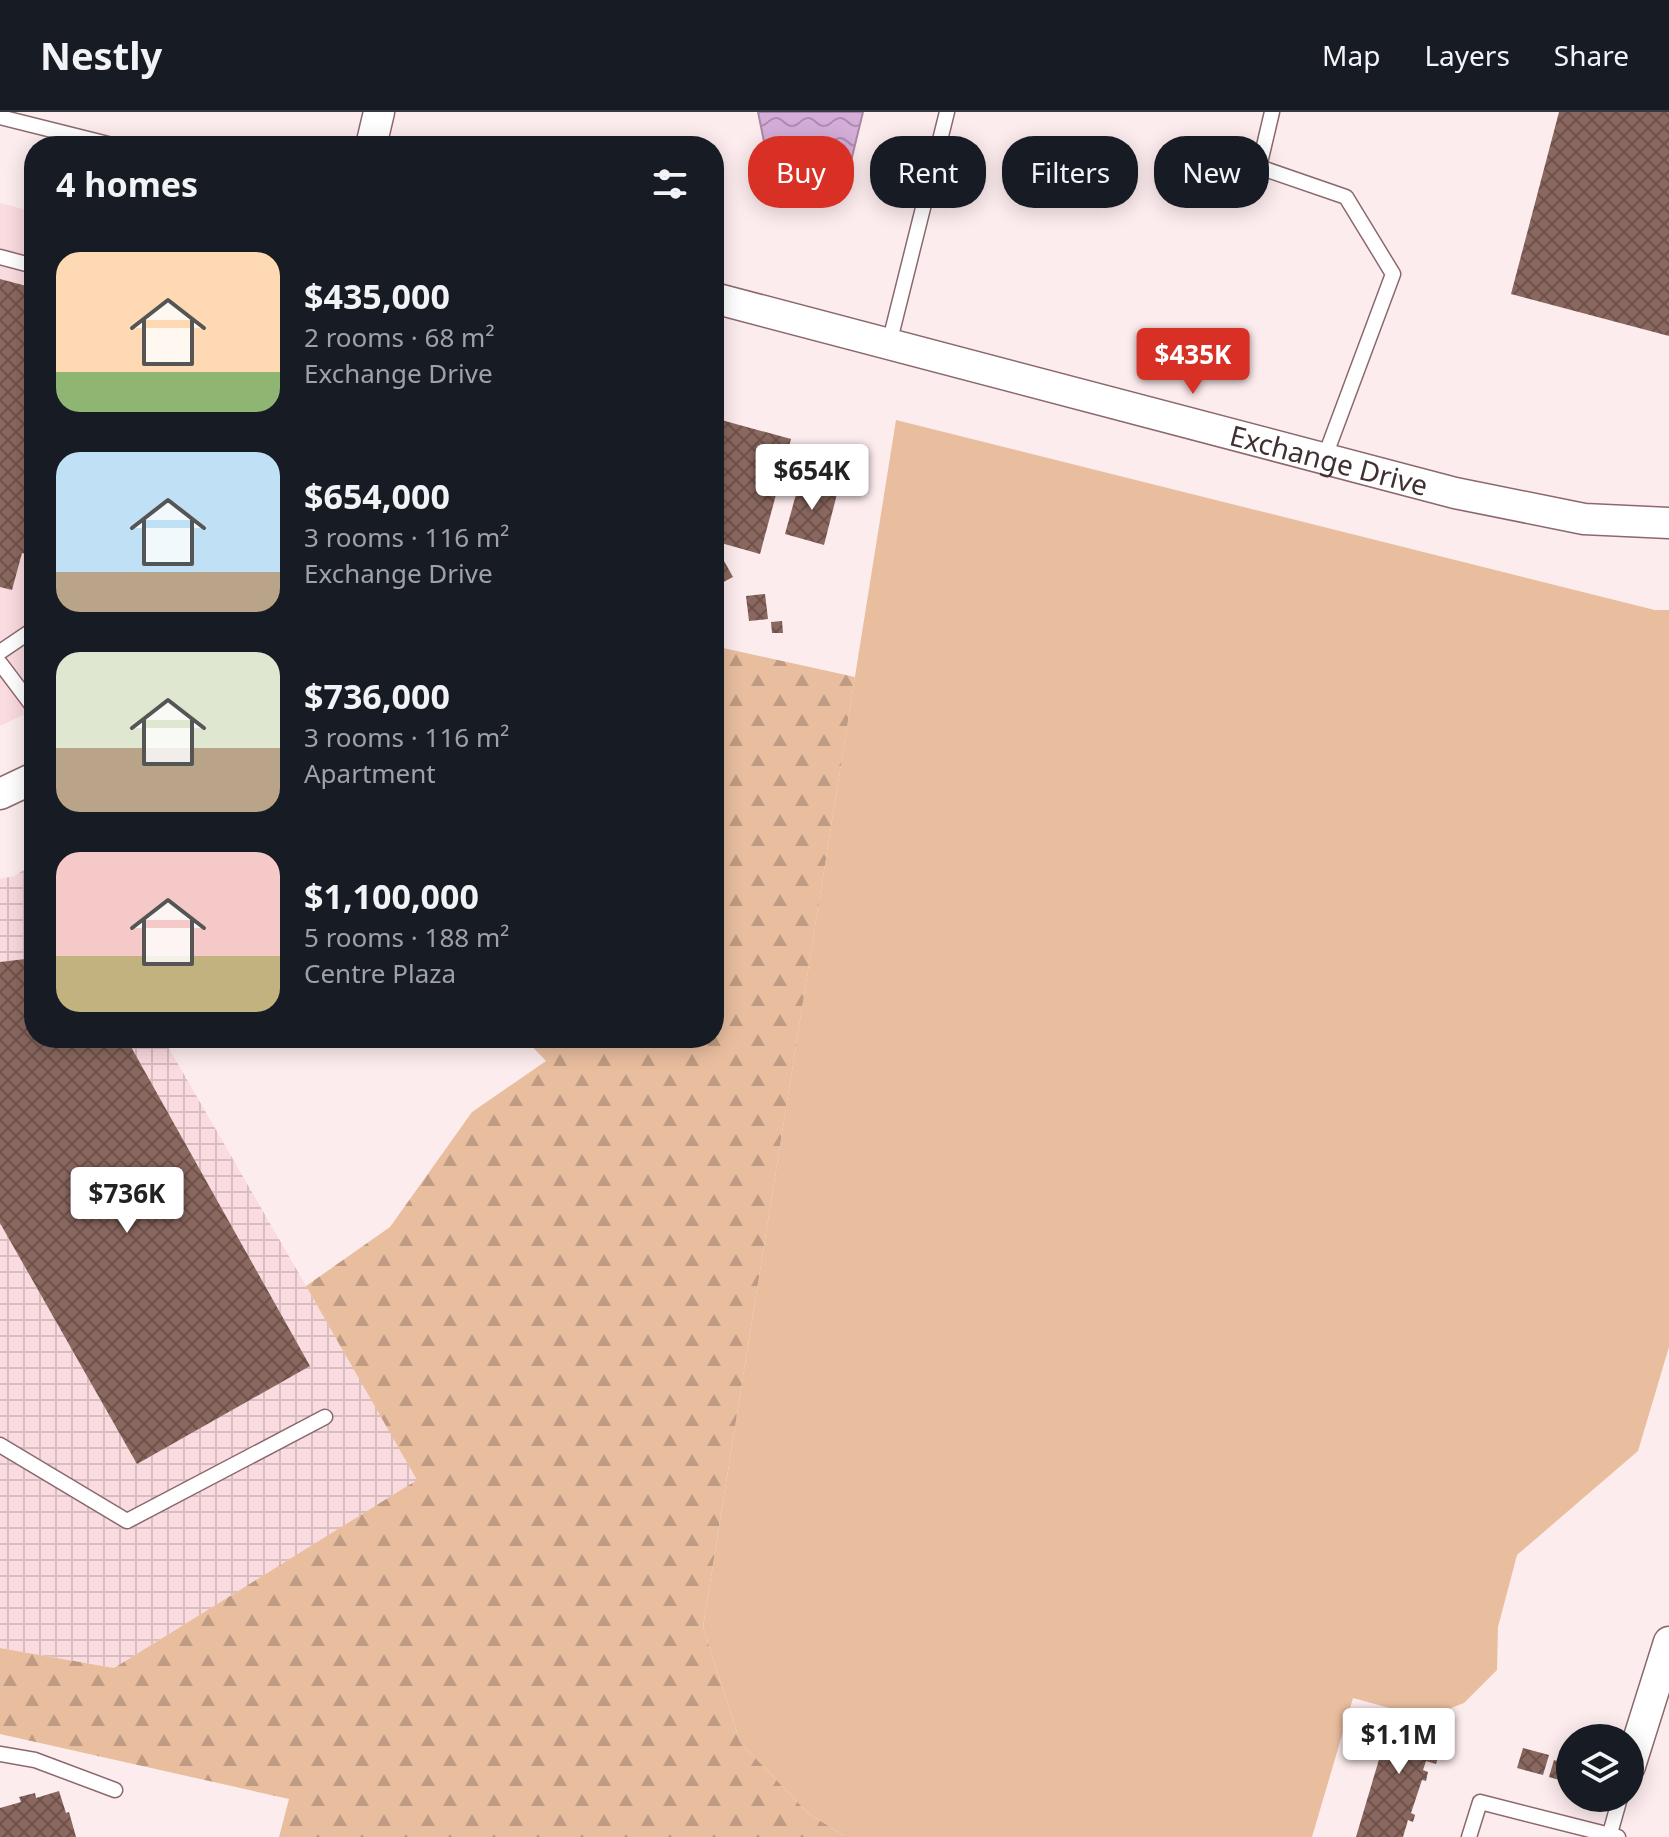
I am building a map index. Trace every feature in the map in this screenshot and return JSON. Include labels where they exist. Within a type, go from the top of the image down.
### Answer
[{"type":"street","points":[[373,136],[379,112]]},
{"type":"street","name":"Exchange Drive","points":[[724,301],[1455,493],[1584,519],[1669,523]]},
{"type":"street","points":[[0,794],[24,783]]},
{"type":"street","points":[[1643,1724],[1669,1642]]},
{"type":"lane","points":[[889,344],[947,112]]},
{"type":"lane","points":[[1272,112],[1259,167],[1346,197],[1393,274],[1324,459]]},
{"type":"lane","points":[[0,117],[76,136]]},
{"type":"lane","points":[[0,257],[24,263]]},
{"type":"lane","points":[[0,652],[24,636]]},
{"type":"lane","points":[[0,663],[24,695]]},
{"type":"lane","points":[[0,1445],[127,1521],[325,1417]]},
{"type":"lane","points":[[0,1754],[35,1760],[115,1790]]},
{"type":"lane","points":[[1469,1837],[1480,1802],[1612,1836],[1617,1812]]},
{"type":"shaded area","points":[[0,203],[24,209],[24,715],[0,726]]},
{"type":"shaded area","points":[[24,870],[24,1048],[169,1048],[418,1480],[114,1668],[0,1648],[0,879]]},
{"type":"green space","points":[[896,420],[1655,610],[1669,610],[1669,1347],[1638,1451],[1517,1555],[1498,1627],[1497,1670],[1464,1703],[1426,1718],[1353,1698],[1312,1837],[846,1837],[808,1813],[740,1742],[703,1627]]},
{"type":"green space","points":[[724,648],[855,677],[703,1627],[740,1742],[808,1813],[846,1837],[279,1837],[289,1799],[0,1734],[0,1648],[114,1668],[417,1480],[306,1286],[390,1227],[472,1112],[546,1061],[534,1048],[724,1048]]},
{"type":"water","points":[[758,112],[863,112],[854,149],[854,136],[763,136]]},
{"type":"building","points":[[1559,112],[1669,112],[1669,336],[1511,294]]},
{"type":"building","points":[[0,279],[24,285],[24,554],[12,590],[0,587]]},
{"type":"building","points":[[724,421],[791,439],[760,554],[724,544]]},
{"type":"building","points":[[800,480],[838,490],[824,545],[785,534]]},
{"type":"building","points":[[724,561],[733,577],[724,582]]},
{"type":"building","points":[[765,594],[768,619],[749,621],[746,596]]},
{"type":"building","points":[[782,621],[783,633],[772,633],[771,622]]},
{"type":"building","points":[[24,959],[24,1048],[132,1048],[310,1366],[137,1464],[0,1223],[0,962]]},
{"type":"building","points":[[1391,1713],[1446,1730],[1436,1764],[1426,1761],[1423,1770],[1428,1772],[1426,1781],[1422,1780],[1411,1813],[1415,1815],[1413,1822],[1408,1820],[1403,1837],[1356,1837],[1383,1746]]},
{"type":"building","points":[[1523,1748],[1549,1755],[1543,1775],[1517,1768]]},
{"type":"building","points":[[1554,1760],[1556,1761],[1556,1779],[1549,1777]]},
{"type":"building","points":[[59,1791],[76,1837],[0,1837],[0,1808],[21,1802],[19,1797],[35,1793],[36,1798]]}]
